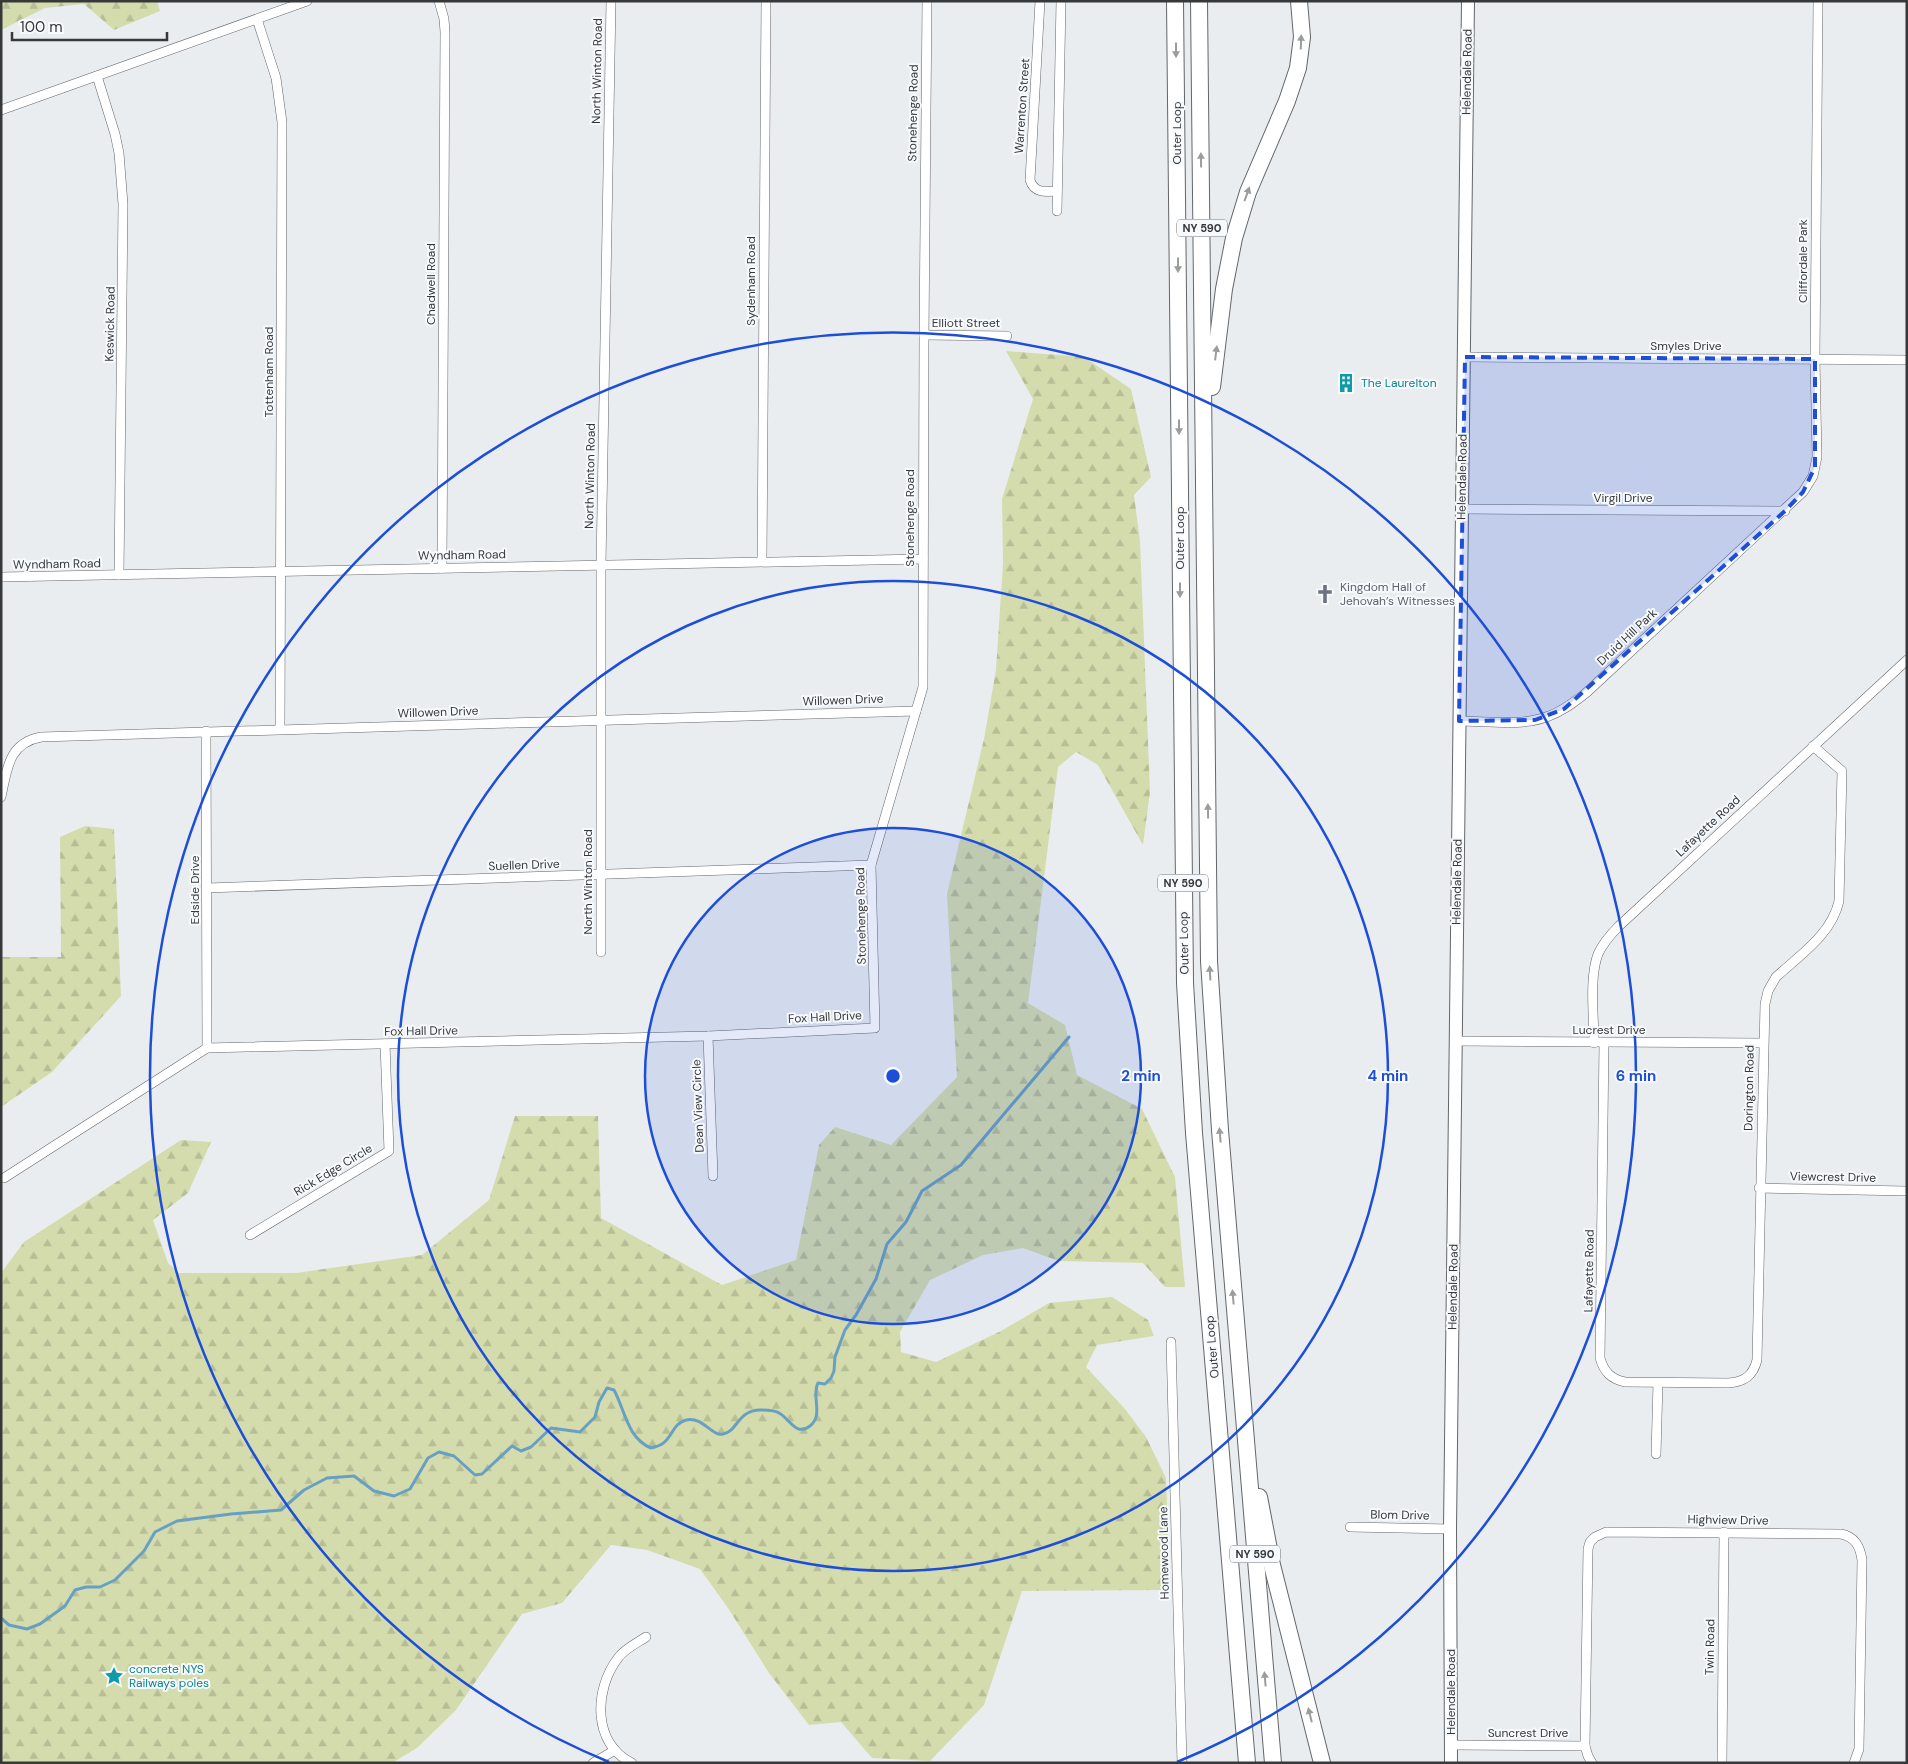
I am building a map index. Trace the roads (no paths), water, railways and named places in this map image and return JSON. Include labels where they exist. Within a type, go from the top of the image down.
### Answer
[{"type":"highway","name":"Outer Loop","points":[[1175,1],[1185,992],[1195,1143],[1247,1763]]},
{"type":"highway","name":"Outer Loop","points":[[1199,1],[1209,961],[1219,1121],[1272,1763]]},
{"type":"highway","points":[[1204,454],[1229,257],[1248,192],[1287,102],[1297,74],[1302,43],[1299,1]]},
{"type":"highway","points":[[1238,1346],[1248,1430],[1268,1545],[1322,1763]]},
{"type":"street","points":[[1,110],[307,1]]},
{"type":"street","name":"Chadwell Road","points":[[439,1],[444,19],[442,568]]},
{"type":"street","name":"North Winton Road","points":[[600,952],[601,565],[611,1]]},
{"type":"street","name":"Sydenham Road","points":[[762,561],[766,1]]},
{"type":"street","name":"Stonehenge Road","points":[[876,1028],[871,865],[923,687],[927,1]]},
{"type":"street","name":"Warrenton Street","points":[[1040,1],[1030,180],[1037,190],[1057,191]]},
{"type":"street","points":[[1057,212],[1061,1]]},
{"type":"street","name":"Helendale Road","points":[[1451,1763],[1450,1529],[1468,1]]},
{"type":"street","name":"Cliffordale Park","points":[[1785,511],[1809,484],[1817,457],[1815,359],[1818,1]]},
{"type":"street","name":"Tottenham Road","points":[[257,19],[276,78],[282,122],[280,729]]},
{"type":"street","name":"Keswick Road","points":[[97,76],[115,134],[119,153],[123,196],[119,576]]},
{"type":"street","name":"Elliott Street","points":[[924,335],[1008,336]]},
{"type":"street","name":"Smyles Drive","points":[[1464,357],[1907,360]]},
{"type":"street","name":"Virgil Drive","points":[[1461,509],[1785,511]]},
{"type":"street","name":"Druid Hill Park","points":[[1459,721],[1535,720],[1564,709],[1586,693],[1732,556],[1785,511]]},
{"type":"street","name":"Wyndham Road","points":[[1,577],[923,559]]},
{"type":"street","name":"Lafayette Road","points":[[1594,1043],[1595,968],[1598,954],[1606,940],[1907,660]]},
{"type":"street","name":"Willowen Drive","points":[[1,798],[13,754],[24,742],[31,738],[41,737],[916,710]]},
{"type":"street","name":"Edside Drive","points":[[206,731],[208,1048]]},
{"type":"street","name":"Dorington Road","points":[[1658,1383],[1735,1383],[1747,1378],[1755,1367],[1757,1350],[1759,1188],[1765,1004],[1771,984],[1776,976],[1830,924],[1839,901],[1842,772],[1813,746]]},
{"type":"street","name":"Suellen Drive","points":[[207,888],[871,865]]},
{"type":"street","name":"Fox Hall Drive","points":[[208,1048],[708,1036],[876,1028]]},
{"type":"street","name":"Dean View Circle","points":[[708,1036],[712,1176]]},
{"type":"street","name":"Lucrest Drive","points":[[1455,1041],[1763,1043]]},
{"type":"street","name":"Lafayette Road","points":[[1604,1043],[1600,1358],[1606,1371],[1616,1380],[1658,1383]]},
{"type":"street","name":"Rick Edge Circle","points":[[250,1236],[389,1150],[385,1044]]},
{"type":"street","points":[[4,1178],[208,1048]]},
{"type":"street","name":"Viewcrest Drive","points":[[1759,1188],[1907,1191]]},
{"type":"street","name":"Homewood Lane","points":[[1171,1342],[1182,1763]]},
{"type":"street","points":[[1656,1454],[1658,1383]]},
{"type":"street","name":"Blom Drive","points":[[1350,1527],[1450,1529]]},
{"type":"street","name":"Highview Drive","points":[[1585,1746],[1587,1556],[1590,1542],[1595,1537],[1606,1532],[1841,1534],[1858,1544],[1862,1560],[1856,1759]]},
{"type":"street","name":"Twin Road","points":[[1722,1763],[1724,1532]]},
{"type":"street","points":[[632,1763],[615,1750],[604,1732],[601,1718],[602,1690],[606,1677],[619,1656],[646,1636]]},
{"type":"street","name":"Suncrest Drive","points":[[1452,1745],[1585,1746],[1592,1763]]},
{"type":"street","points":[[593,1763],[615,1750]]},
{"type":"waterway","points":[[1,1618],[9,1625],[27,1629],[40,1624],[65,1606],[75,1590],[86,1587],[100,1587],[115,1580],[144,1551],[155,1532],[177,1521],[281,1510],[304,1490],[327,1478],[354,1476],[374,1491],[394,1496],[410,1489],[428,1458],[439,1452],[454,1456],[475,1475],[482,1474],[512,1446],[521,1451],[531,1447],[551,1428],[580,1432],[595,1417],[599,1402],[607,1388],[614,1390],[628,1423],[637,1438],[651,1448],[666,1441],[678,1424],[686,1420],[697,1421],[715,1433],[723,1434],[732,1429],[747,1413],[760,1410],[777,1412],[797,1428],[805,1429],[814,1422],[816,1416],[816,1388],[818,1383],[825,1384],[831,1378],[834,1371],[835,1357],[845,1330],[856,1315],[876,1279],[887,1244],[906,1222],[922,1191],[961,1165],[1069,1037]]},
{"type":"place","name":"The Laurelton","points":[[1346,383]]},
{"type":"place","name":"Kingdom Hall of Jehovah’s Witnesses","points":[[1325,594]]},
{"type":"place","name":"concrete NYS Railways poles","points":[[114,1676]]}]
